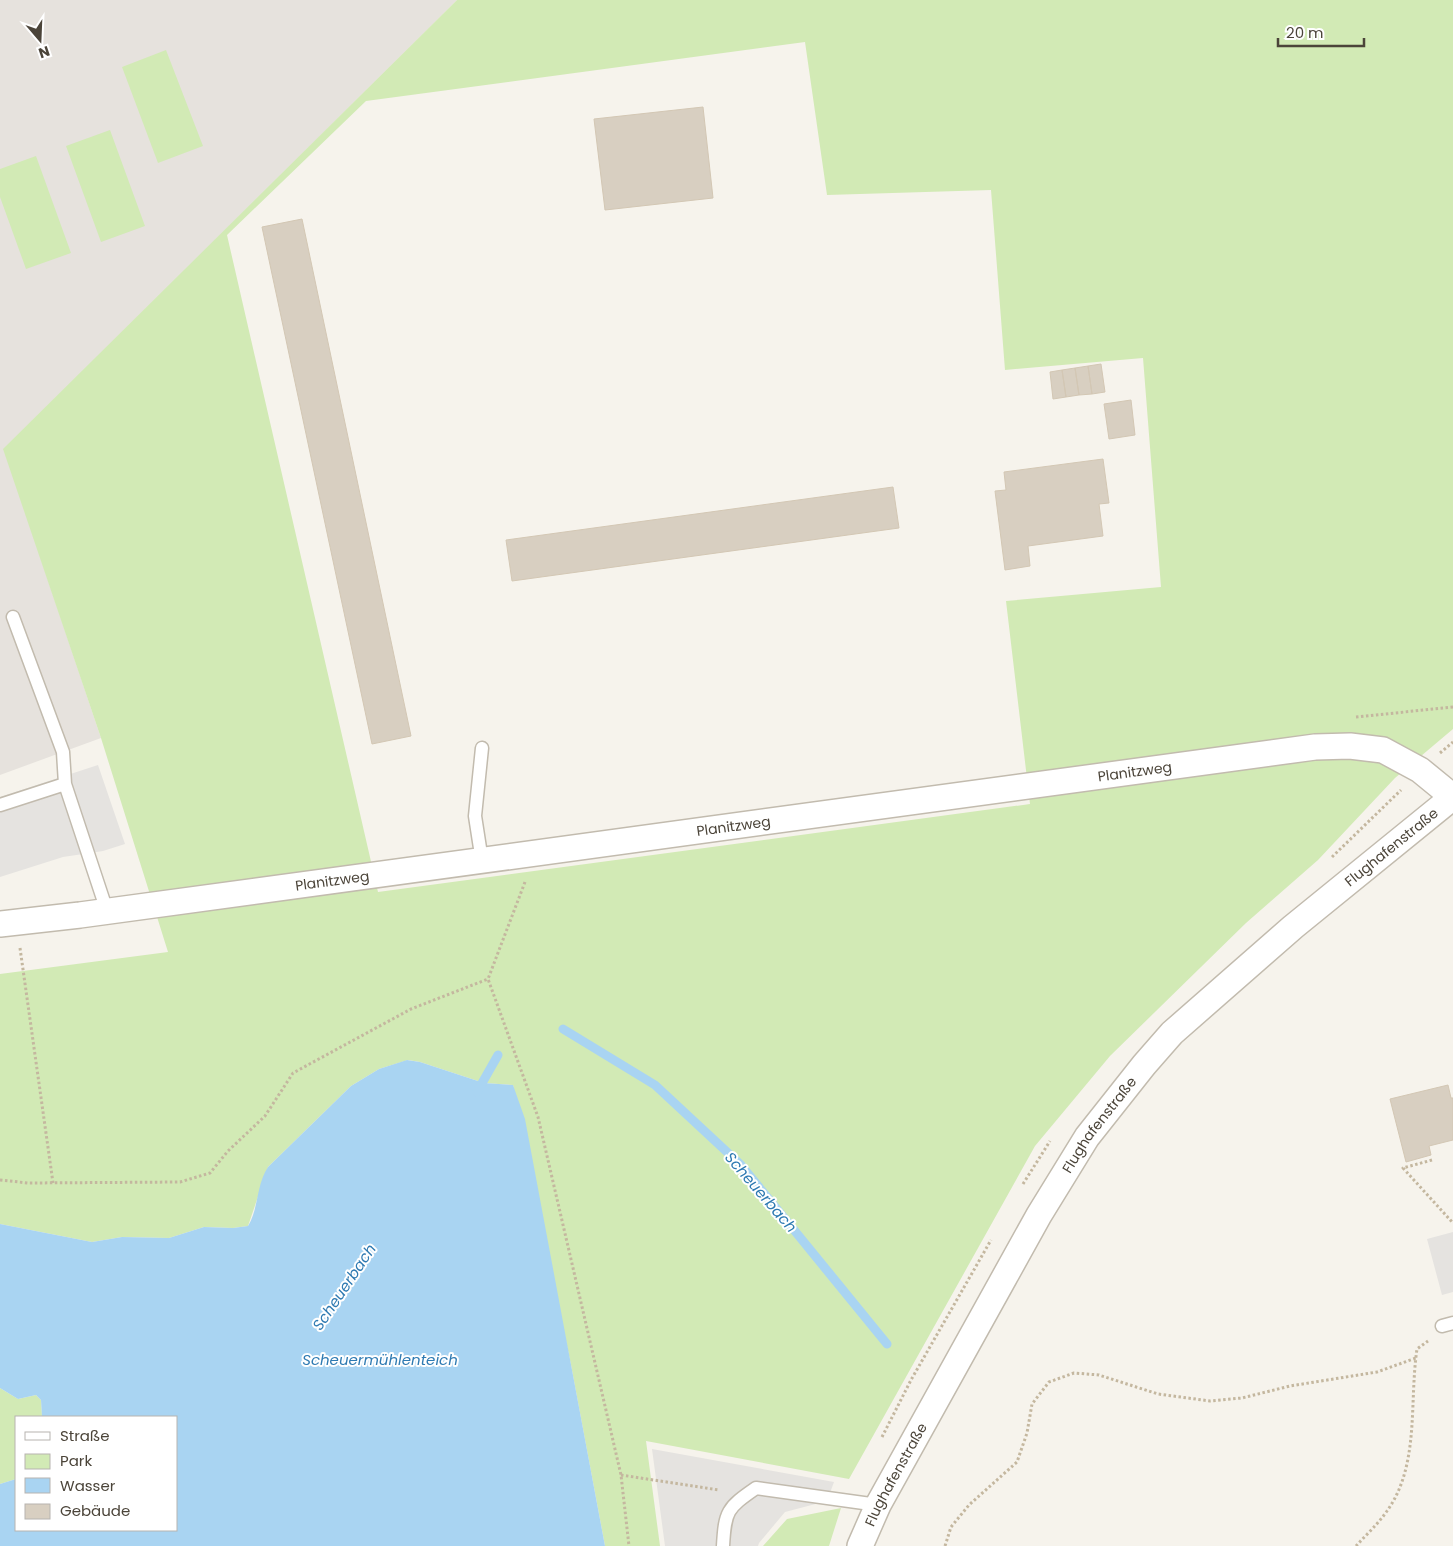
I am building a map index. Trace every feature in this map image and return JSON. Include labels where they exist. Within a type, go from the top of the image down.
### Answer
[{"type":"street","name":"Planitzweg","points":[[8,923],[482,861],[1315,747],[1350,746],[1384,750],[1420,770],[1453,797]]},
{"type":"street","name":"Flughafenstraße","points":[[860,1546],[878,1505],[1044,1208],[1087,1137],[1144,1065],[1172,1033],[1286,933],[1453,797]]},
{"type":"lane","points":[[13,617],[63,752],[65,784],[107,911]]},
{"type":"lane","points":[[482,748],[475,816],[482,861]]},
{"type":"lane","points":[[0,805],[65,784]]},
{"type":"lane","points":[[723,1546],[724,1520],[730,1508],[756,1488],[878,1505]]},
{"type":"path","points":[[537,853],[488,979],[538,1117],[620,1475],[629,1546]]},
{"type":"path","points":[[8,923],[53,1183]]},
{"type":"path","points":[[0,1180],[53,1183],[180,1182],[210,1173],[228,1151],[265,1116],[293,1073],[411,1009],[488,979]]},
{"type":"path","points":[[1432,1160],[1402,1168],[1453,1223]]},
{"type":"path","points":[[1356,1546],[1388,1511],[1403,1477],[1410,1448],[1417,1349],[1447,1325]]},
{"type":"path","points":[[945,1546],[951,1527],[969,1505],[1017,1462],[1028,1433],[1032,1404],[1049,1382],[1074,1373],[1099,1375],[1158,1394],[1210,1401],[1242,1398],[1290,1386],[1377,1372],[1416,1358]]},
{"type":"path","points":[[620,1475],[746,1494]]},
{"type":"shaded area","points":[[0,0],[457,0],[4,449],[101,738],[0,775]]},
{"type":"shaded area","points":[[98,765],[125,844],[103,851],[63,857],[0,877],[0,797]]},
{"type":"shaded area","points":[[1453,1232],[1453,1292],[1442,1295],[1427,1239]]},
{"type":"shaded area","points":[[652,1449],[834,1482],[827,1501],[785,1512],[758,1546],[665,1546]]},
{"type":"green space","points":[[457,0],[1453,0],[1453,729],[1395,778],[1318,860],[1246,923],[1110,1056],[1035,1146],[849,1479],[646,1441],[660,1546],[605,1546],[571,1365],[513,1085],[484,1083],[420,1062],[408,1060],[379,1069],[351,1086],[268,1167],[248,1226],[233,1228],[204,1227],[169,1238],[122,1237],[92,1242],[0,1224],[0,974],[168,952],[101,738],[3,449]],"holes":[[[805,42],[827,195],[991,190],[1005,370],[1143,358],[1161,587],[1006,601],[1030,804],[378,892],[227,235],[366,101]]]},
{"type":"green space","points":[[166,50],[203,146],[158,163],[122,67]]},
{"type":"green space","points":[[110,130],[145,226],[101,242],[66,146]]},
{"type":"green space","points":[[36,156],[71,253],[26,269],[0,197],[0,169]]},
{"type":"green space","points":[[0,1388],[18,1399],[36,1395],[41,1400],[42,1416],[15,1416],[15,1479],[0,1484]]},
{"type":"green space","points":[[841,1508],[829,1546],[763,1546],[787,1519]]},
{"type":"water","name":"Scheuermühlenteich","points":[[407,1060],[420,1062],[484,1083],[513,1085],[525,1119],[605,1546],[0,1546],[0,1484],[15,1479],[15,1531],[178,1531],[178,1416],[42,1416],[41,1400],[36,1395],[18,1399],[0,1388],[0,1224],[92,1242],[122,1237],[169,1238],[204,1227],[233,1228],[248,1226],[252,1219],[261,1181],[268,1167],[351,1086],[379,1069]]},
{"type":"building","points":[[703,107],[713,198],[605,210],[594,119]]},
{"type":"building","points":[[302,219],[411,736],[372,744],[262,227]]},
{"type":"building","points":[[1101,364],[1105,392],[1092,394],[1088,366]]},
{"type":"building","points":[[1088,366],[1092,394],[1079,395],[1075,368]]},
{"type":"building","points":[[1075,368],[1079,395],[1066,397],[1062,370]]},
{"type":"building","points":[[1062,370],[1066,397],[1053,399],[1050,372]]},
{"type":"building","points":[[1131,400],[1135,435],[1109,439],[1104,404]]},
{"type":"building","points":[[1103,459],[1109,503],[1099,504],[1103,536],[1028,546],[1030,566],[1005,570],[995,491],[1006,490],[1004,472]]},
{"type":"building","points":[[893,487],[899,528],[512,581],[506,540]]},
{"type":"building","points":[[1448,1085],[1451,1098],[1453,1098],[1453,1140],[1429,1146],[1431,1155],[1406,1162],[1390,1099]]},
{"type":"waterway","name":"Scheuerbach","points":[[563,1029],[655,1085],[741,1165],[887,1344]]},
{"type":"waterway","name":"Scheuerbach","points":[[477,1092],[498,1055]]}]
